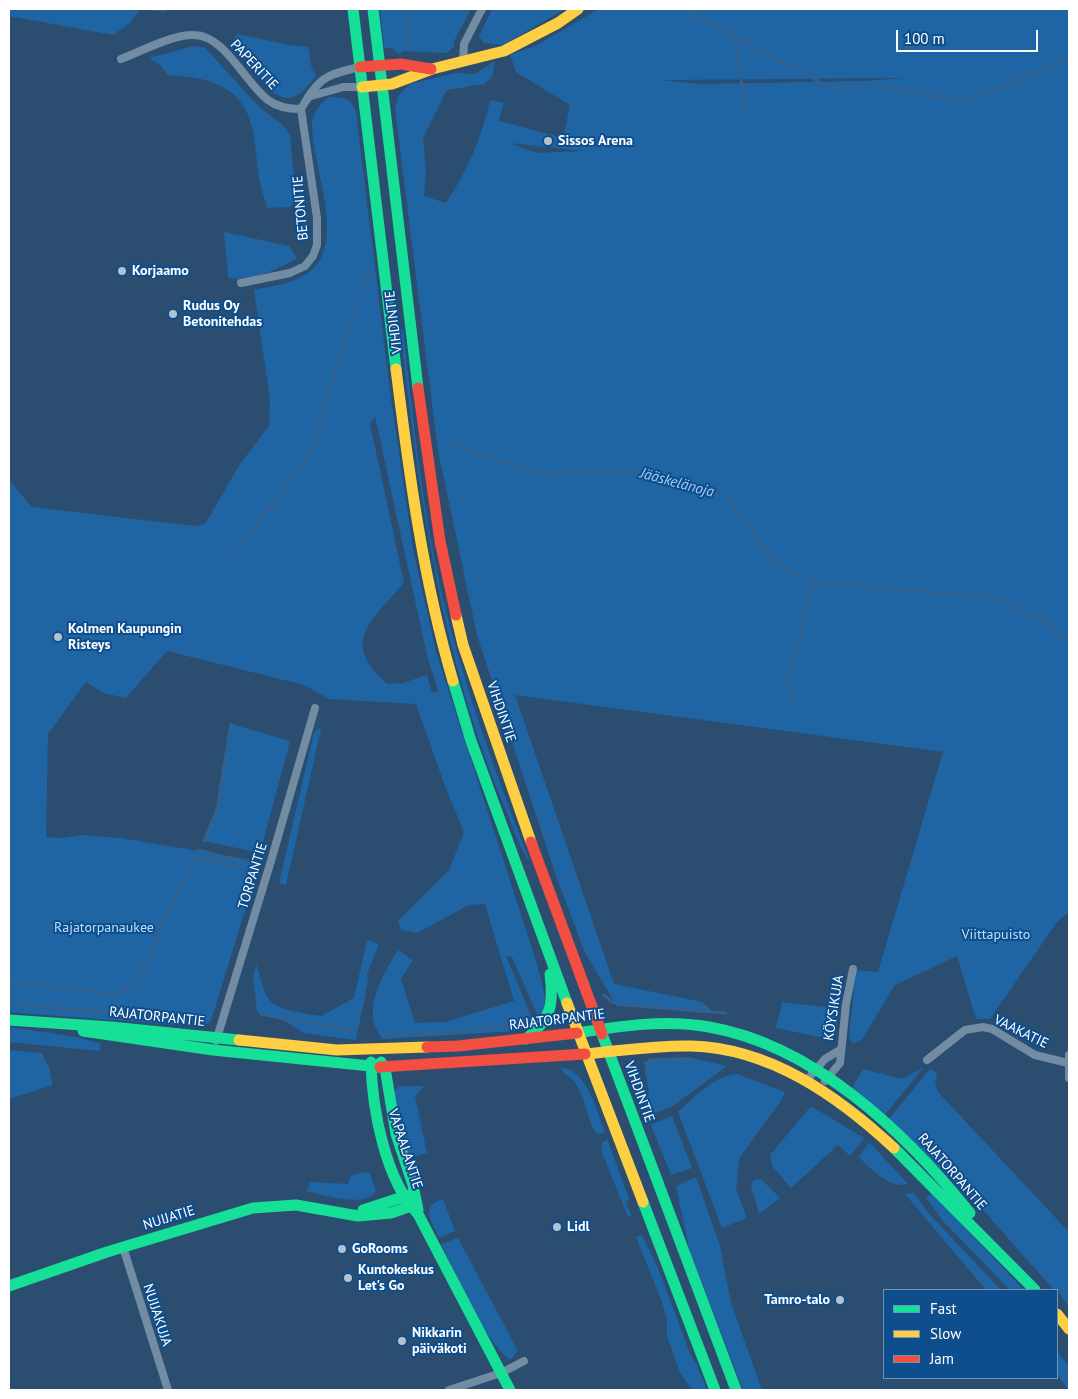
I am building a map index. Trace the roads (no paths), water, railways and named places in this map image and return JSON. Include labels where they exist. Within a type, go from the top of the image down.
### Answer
[{"type":"main road","name":"VIHDINTIE","points":[[353,9],[397,376],[412,483],[433,602],[456,693],[471,741],[585,1054],[715,1390]]},
{"type":"main road","name":"VIHDINTIE","points":[[373,9],[417,386],[440,541],[451,594],[474,682],[680,1247],[736,1390]]},
{"type":"main road","points":[[362,86],[382,86],[432,69],[514,47],[578,9]]},
{"type":"main road","points":[[360,67],[401,64],[432,69]]},
{"type":"main road","points":[[526,1039],[544,1023],[550,1010],[552,989],[546,949]]},
{"type":"main road","name":"RAJATORPANTIE","points":[[9,1020],[52,1024],[102,1036],[215,1044],[372,1050],[458,1046],[643,1024],[690,1024],[711,1027],[751,1037],[815,1068],[898,1135],[921,1157],[962,1203],[988,1239]]},
{"type":"main road","name":"RAJATORPANTIE","points":[[215,1044],[371,1068],[585,1054],[678,1045],[710,1048],[756,1057],[788,1069],[820,1087],[890,1143],[988,1239],[1034,1289]]},
{"type":"main road","name":"VAPAALANTIE","points":[[372,1050],[385,1068],[396,1134],[415,1205],[510,1390]]},
{"type":"main road","name":"VAPAALANTIE","points":[[372,1050],[371,1068],[381,1132],[403,1196]]},
{"type":"main road","name":"NUIJATIE","points":[[341,1212],[371,1208],[403,1196],[415,1205]]},
{"type":"main road","name":"NUIJATIE","points":[[9,1286],[123,1247],[266,1206],[296,1205],[358,1216],[391,1213],[415,1205]]},
{"type":"main road","points":[[1058,1315],[1068,1327]]},
{"type":"street","points":[[463,62],[464,44],[482,9]]},
{"type":"street","name":"PAPERITIE","points":[[120,59],[188,35],[204,37],[225,52],[267,100],[284,107],[301,110]]},
{"type":"street","points":[[301,110],[319,81],[338,72],[360,67]]},
{"type":"street","points":[[308,97],[343,87],[362,86]]},
{"type":"street","name":"BETONITIE","points":[[241,283],[290,273],[305,266],[313,256],[317,245],[317,218],[301,110]]},
{"type":"street","name":"TORPANTIE","points":[[215,1044],[271,861],[314,708]]},
{"type":"street","name":"KÖYSIKUJA","points":[[820,1087],[840,1062],[846,1004],[853,969]]},
{"type":"street","name":"VAAKATIE","points":[[927,1060],[965,1030],[983,1027],[992,1029],[1035,1055],[1069,1059],[1069,1078]]},
{"type":"street","name":"KÖYSIKUJA","points":[[807,1080],[815,1068],[840,1050]]},
{"type":"street","name":"NUIJAKUJA","points":[[123,1247],[168,1390]]},
{"type":"street","points":[[449,1390],[501,1373],[524,1361]]},
{"type":"waterway","points":[[405,9],[411,50]]},
{"type":"waterway","points":[[685,9],[829,87],[874,85],[967,102],[1069,58]]},
{"type":"waterway","points":[[735,36],[745,105]]},
{"type":"waterway","points":[[361,296],[370,272]]},
{"type":"waterway","points":[[236,548],[276,502],[311,452],[354,314]]},
{"type":"waterway","name":"Jääskelänoja","points":[[449,443],[492,459],[545,475],[591,471],[643,472],[727,497],[774,561],[814,582],[989,597],[1042,619],[1069,640]]},
{"type":"waterway","points":[[796,705],[788,681],[814,582]]},
{"type":"waterway","points":[[204,841],[217,810],[231,724]]},
{"type":"waterway","points":[[198,850],[244,862]]},
{"type":"waterway","points":[[188,872],[198,850]]},
{"type":"waterway","points":[[195,858],[243,868]]},
{"type":"waterway","points":[[9,982],[88,990],[118,996],[138,979],[183,881]]},
{"type":"waterway","points":[[604,995],[612,1002],[624,1005],[726,1013]]},
{"type":"waterway","points":[[9,1004],[198,1020]]},
{"type":"waterway","points":[[382,1034],[444,1033],[512,1025],[522,1019],[523,1009]]},
{"type":"waterway","points":[[261,1014],[355,1031]]},
{"type":"waterway","points":[[647,1073],[647,1064],[650,1060],[693,1059]]},
{"type":"place","name":"Sissos Arena","points":[[548,141]]},
{"type":"place","name":"Korjaamo","points":[[122,271]]},
{"type":"place","name":"Rudus Oy Betonitehdas","points":[[173,314]]},
{"type":"place","name":"Kolmen Kaupungin Risteys","points":[[58,637]]},
{"type":"place","name":"Lidl","points":[[557,1227]]},
{"type":"place","name":"GoRooms","points":[[342,1249]]},
{"type":"place","name":"Kuntokeskus Let's Go","points":[[348,1278]]},
{"type":"place","name":"Tamro-talo","points":[[840,1300]]},
{"type":"place","name":"Nikkarin päiväkoti","points":[[402,1341]]},
{"type":"park label","name":"Rajatorpanaukee","points":[[104,928]]},
{"type":"park label","name":"Viittapuisto","points":[[996,935]]}]
